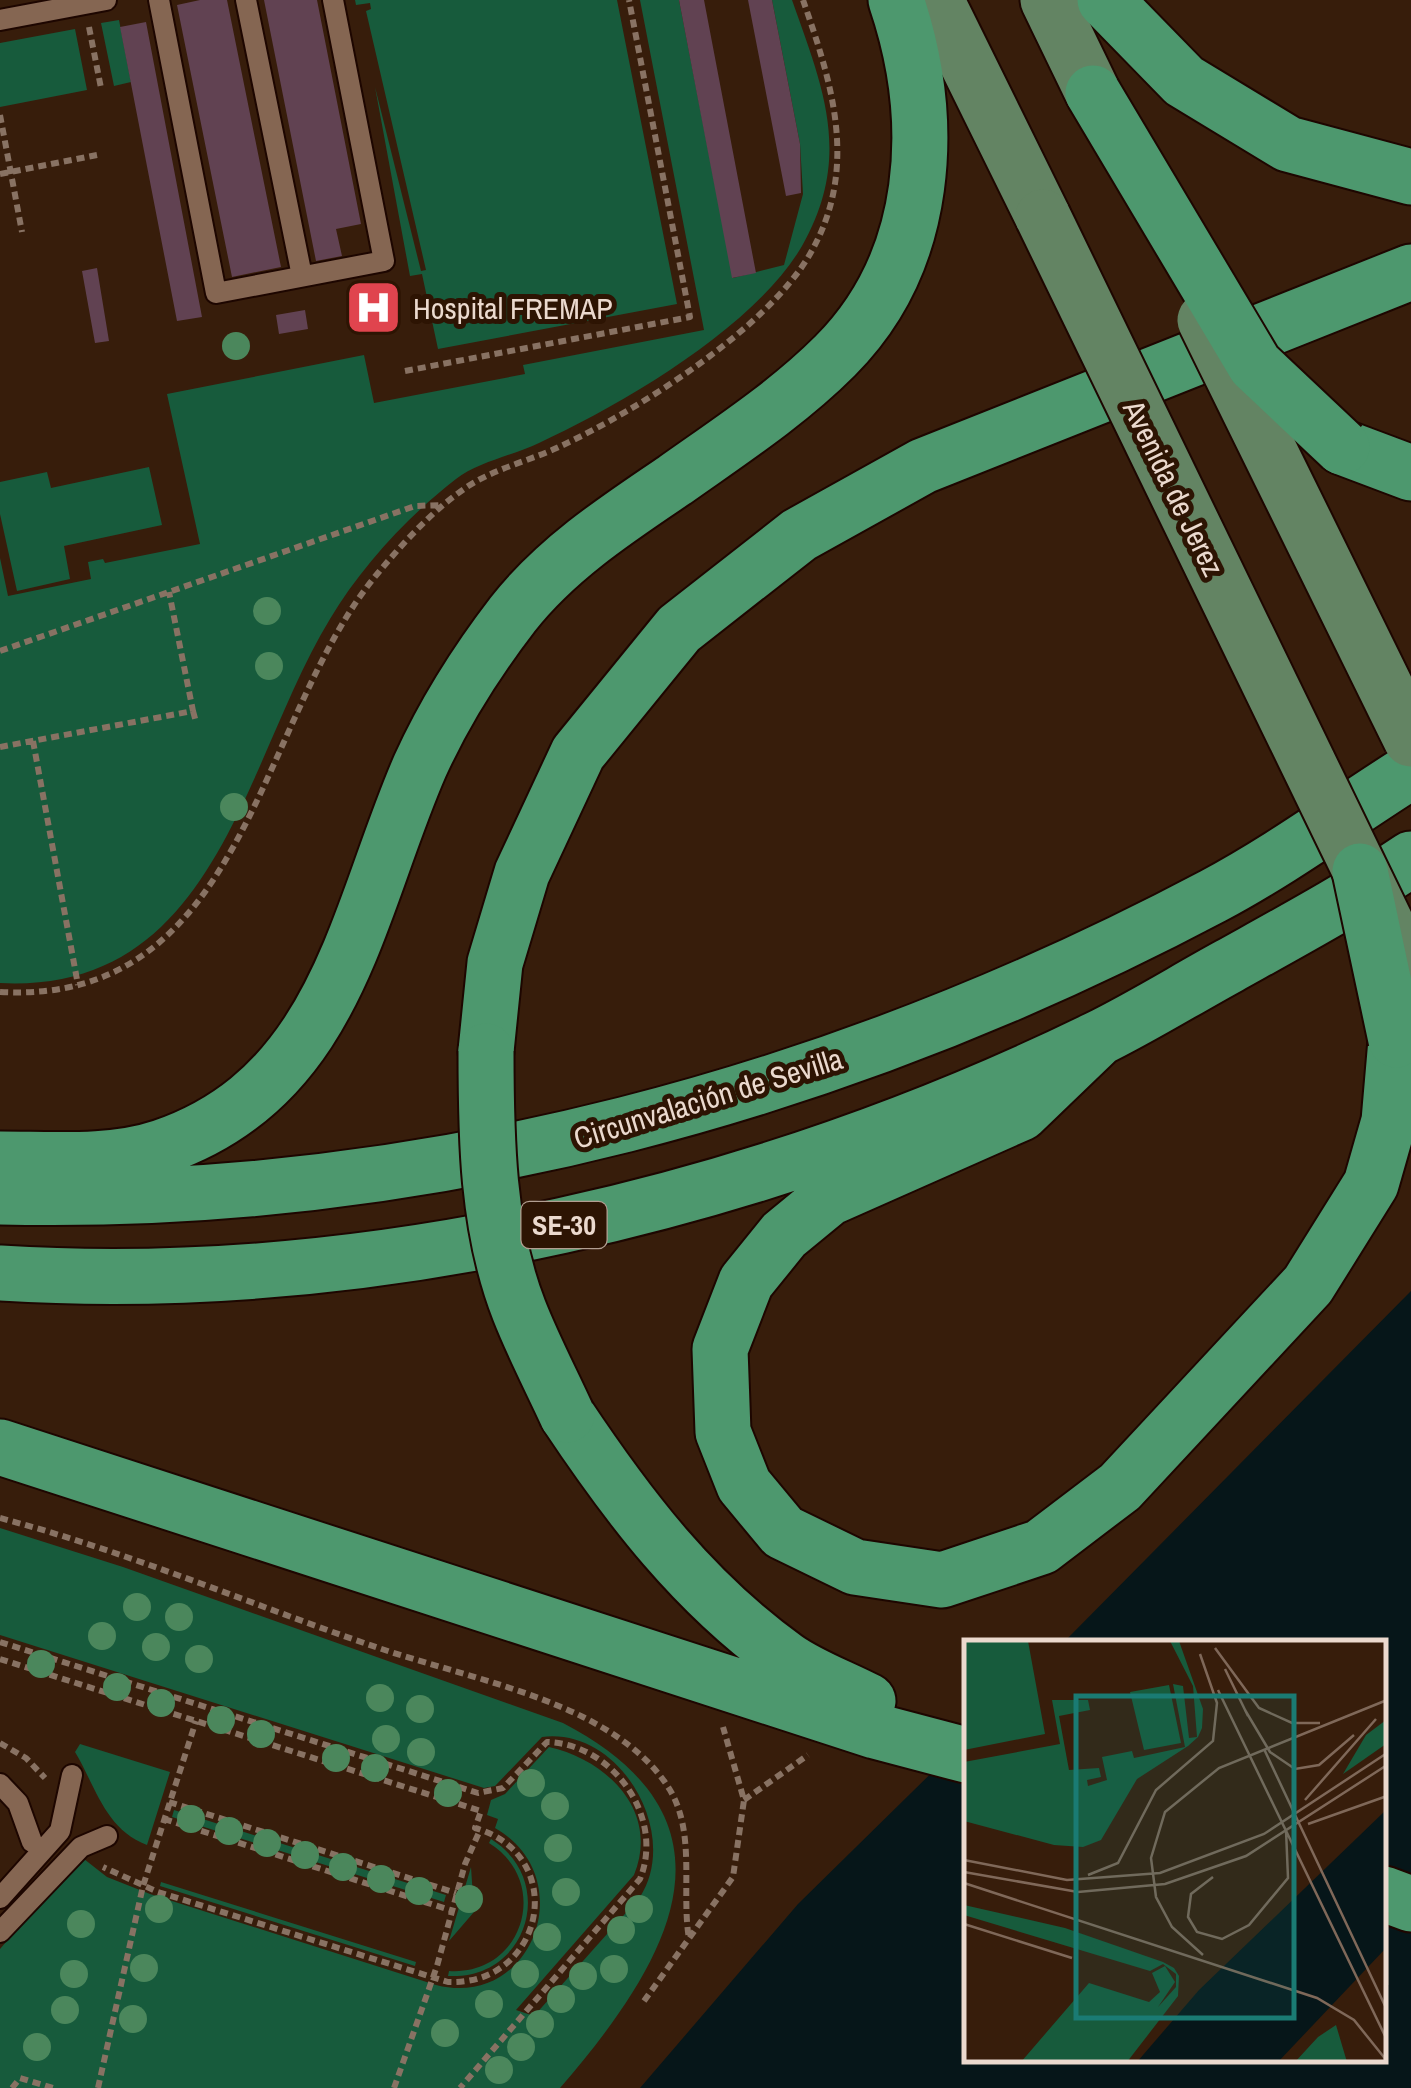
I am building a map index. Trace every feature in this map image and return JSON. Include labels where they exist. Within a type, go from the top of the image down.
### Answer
[{"type":"highway","points":[[0,1159],[90,1158],[161,1147],[220,1118],[270,1082],[313,1031],[338,980],[420,767],[466,674],[517,608],[604,529],[770,414],[838,354],[884,291],[913,222],[922,139],[911,45],[896,0]]},
{"type":"highway","points":[[1105,0],[1184,80],[1288,144],[1411,177]]},
{"type":"highway","points":[[1092,93],[1255,364],[1342,447],[1411,474]]},
{"type":"highway","points":[[964,1752],[788,1660],[690,1580],[622,1498],[567,1416],[518,1306],[494,1212],[486,1133],[486,1050],[495,963],[522,873],[578,753],[679,629],[799,535],[922,466],[1411,272]]},
{"type":"highway","points":[[967,1012],[1411,730]]},
{"type":"highway","name":"Circunvalación de Sevilla","points":[[0,1197],[125,1200],[249,1191],[542,1148],[784,1082],[967,1012],[1214,896],[1411,771]]},
{"type":"highway","points":[[1099,1038],[1021,1112],[829,1198],[784,1235],[746,1282],[720,1348],[723,1432],[744,1486],[783,1532],[854,1567],[942,1580],[1040,1547],[1120,1487],[1308,1285],[1371,1184],[1389,1121],[1396,1040],[1395,866]]},
{"type":"highway","name":"SE-30","points":[[0,1273],[253,1270],[429,1250],[578,1222],[734,1181],[888,1127],[1099,1038],[1395,866]]},
{"type":"highway","points":[[0,1447],[838,1720],[964,1752]]},
{"type":"highway","points":[[1386,1895],[1411,1904]]},
{"type":"main road","name":"Avenida de Jerez","points":[[936,0],[1042,218],[1395,866],[1411,975]]},
{"type":"main road","points":[[1048,0],[1411,739]]},
{"type":"lane","points":[[0,20],[106,0]]},
{"type":"lane","points":[[159,0],[216,293],[384,260],[333,0]]},
{"type":"lane","points":[[246,0],[302,276]]},
{"type":"lane","points":[[0,1898],[60,1831],[72,1776]]},
{"type":"lane","points":[[0,1784],[18,1804],[32,1842]]},
{"type":"lane","points":[[0,1932],[81,1847],[107,1836]]},
{"type":"path","points":[[406,371],[690,316],[628,0]]},
{"type":"path","points":[[0,992],[46,992],[78,985],[138,960],[189,915],[258,801],[340,625],[379,571],[443,506],[478,480],[606,424],[666,387],[753,316],[798,273],[829,209],[838,146],[835,99],[804,0]]},
{"type":"path","points":[[88,26],[100,88]]},
{"type":"path","points":[[0,115],[22,232]]},
{"type":"path","points":[[0,174],[96,155]]},
{"type":"path","points":[[0,652],[415,506],[443,506]]},
{"type":"path","points":[[170,592],[196,722]]},
{"type":"path","points":[[0,747],[193,710]]},
{"type":"path","points":[[32,741],[78,985]]},
{"type":"path","points":[[32,741],[46,749]]},
{"type":"path","points":[[54,853],[64,850]]},
{"type":"path","points":[[0,1518],[96,1547],[415,1661],[544,1701],[626,1742],[651,1764],[679,1811],[685,1841],[688,1939]]},
{"type":"path","points":[[0,1642],[486,1793],[502,1788],[543,1744],[582,1749],[613,1770],[632,1794],[646,1834],[646,1860],[631,1893],[460,2088]]},
{"type":"path","points":[[0,1659],[481,1811]]},
{"type":"path","points":[[98,2088],[143,1886],[196,1721]]},
{"type":"path","points":[[96,1862],[143,1886],[430,1978],[460,1982],[486,1977],[510,1961],[532,1927],[534,1888],[523,1861],[504,1841],[475,1828],[486,1793]]},
{"type":"path","points":[[644,2001],[733,1877],[744,1800]]},
{"type":"path","points":[[169,1802],[456,1893]]},
{"type":"path","points":[[164,1819],[450,1910]]},
{"type":"path","points":[[394,2088],[450,1910],[480,1830]]},
{"type":"path","points":[[12,2088],[20,2078],[53,2088]]},
{"type":"green space","points":[[355,0],[617,0],[677,304],[438,349],[422,274],[410,276],[375,87],[421,271],[426,270],[366,11],[371,9],[370,3],[356,5]]},
{"type":"green space","points":[[640,0],[679,0],[733,278],[784,265],[803,194],[800,144],[772,0],[792,0],[814,63],[828,122],[826,182],[802,246],[781,276],[753,305],[684,360],[572,427],[465,473],[420,509],[387,543],[330,619],[214,859],[177,910],[131,951],[73,976],[0,983],[0,558],[8,596],[91,579],[88,562],[103,559],[105,563],[200,544],[167,394],[364,355],[374,403],[525,374],[523,365],[704,330]]},
{"type":"green space","points":[[119,20],[131,82],[114,86],[101,23]]},
{"type":"green space","points":[[75,29],[87,90],[0,107],[0,43]]},
{"type":"green space","points":[[149,467],[162,525],[64,546],[70,579],[17,591],[0,514],[0,482],[47,472],[51,488]]},
{"type":"green space","points":[[0,1528],[123,1567],[563,1723],[622,1762],[658,1804],[674,1849],[673,1896],[659,1944],[633,1992],[560,2088],[0,2088],[0,1949],[51,1889],[84,1859],[107,1877],[150,1894],[436,1985],[470,1987],[498,1978],[520,1959],[534,1935],[540,1906],[536,1877],[521,1850],[495,1828],[498,1819],[487,1815],[491,1800],[505,1794],[549,1747],[570,1754],[590,1763],[623,1792],[640,1830],[640,1852],[634,1875],[516,2010],[534,2016],[640,1897],[651,1871],[653,1844],[648,1816],[636,1789],[618,1766],[596,1749],[570,1738],[542,1737],[495,1786],[484,1788],[0,1635]]},
{"type":"green space","points":[[80,1744],[170,1772],[147,1845],[121,1829],[103,1806],[75,1752]]},
{"type":"green space","points":[[174,1810],[446,1895],[444,1902],[172,1817]]},
{"type":"green space","points":[[491,1839],[512,1857],[524,1879],[528,1902],[525,1925],[498,1962],[476,1973],[448,1976],[449,1971],[475,1969],[495,1959],[511,1943],[520,1924],[524,1902],[520,1880],[508,1860],[489,1843]]},
{"type":"green space","points":[[471,1867],[474,1912],[449,1941]]},
{"type":"green space","points":[[161,1882],[416,1962],[415,1966],[160,1886]]},
{"type":"shaded area","points":[[1411,1291],[1411,2088],[640,2088],[798,1904],[964,1741],[964,2063],[1386,2063],[1386,1640],[1066,1640]]},
{"type":"building","points":[[227,0],[281,267],[232,277],[177,5]]},
{"type":"building","points":[[264,0],[317,0],[361,224],[336,229],[342,256],[316,261]]},
{"type":"building","points":[[679,0],[704,0],[756,273],[732,278]]},
{"type":"building","points":[[748,0],[772,0],[800,144],[801,193],[786,196]]},
{"type":"building","points":[[146,22],[202,317],[177,321],[120,27]]},
{"type":"building","points":[[97,268],[109,341],[95,343],[82,271]]},
{"type":"building","points":[[305,310],[308,329],[279,334],[276,315]]},
{"type":"place","name":"Hospital FREMAP","points":[[374,308]]}]
